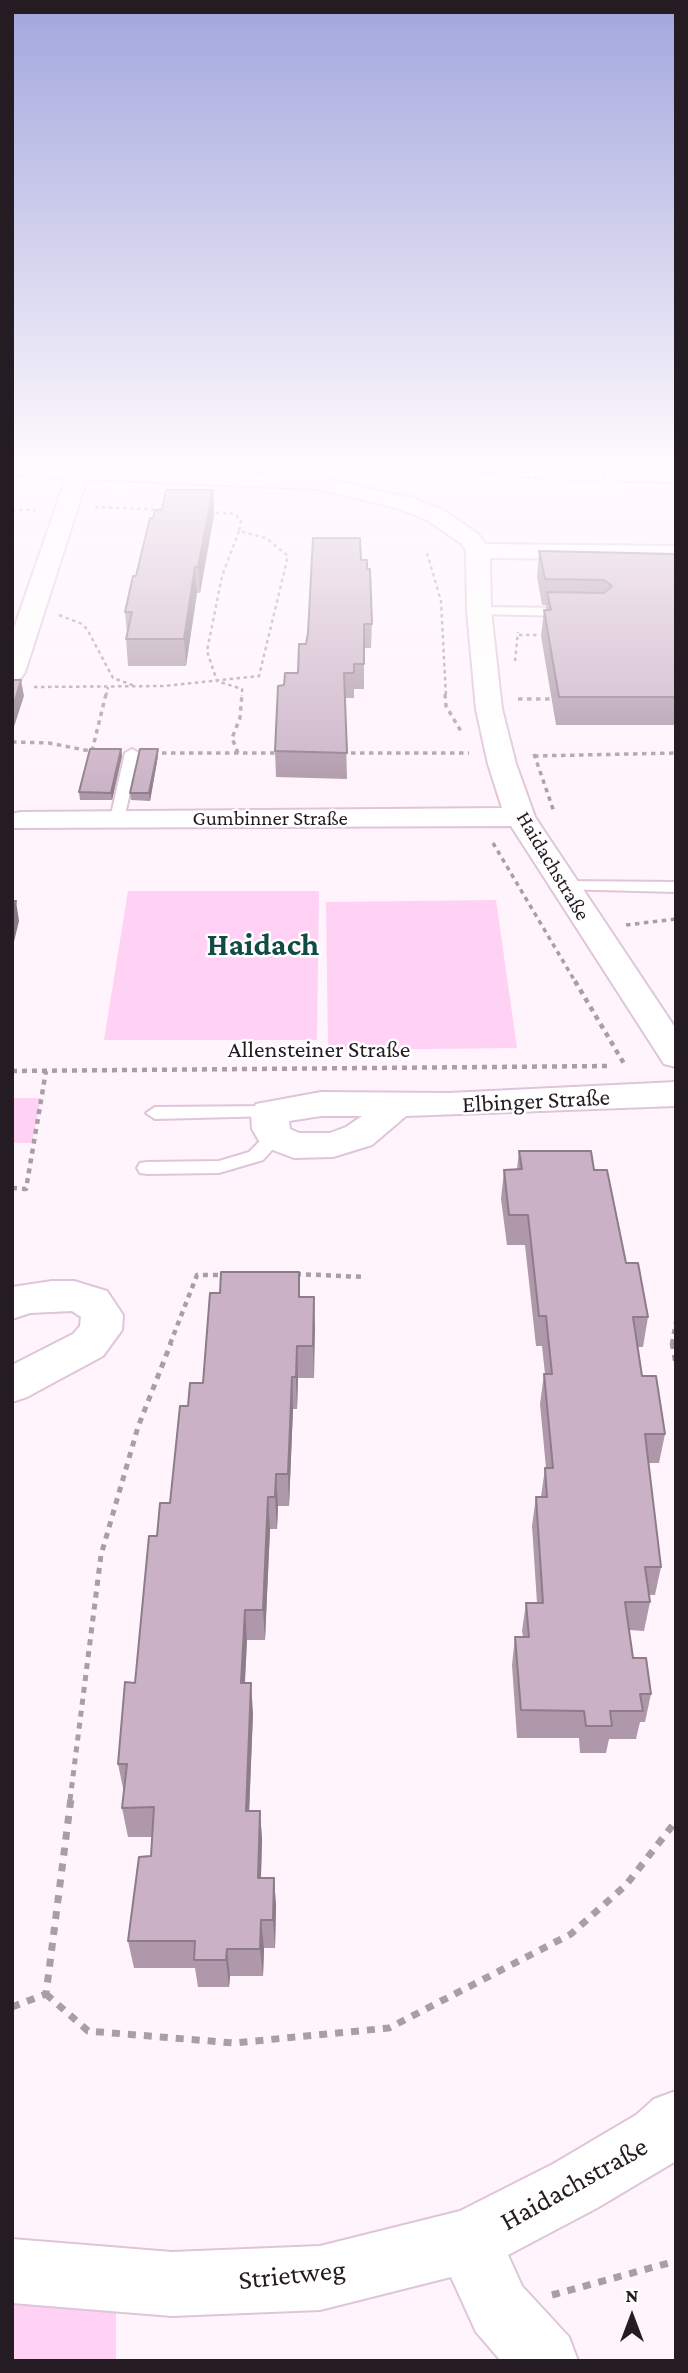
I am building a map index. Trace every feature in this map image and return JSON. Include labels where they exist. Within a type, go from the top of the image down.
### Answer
[{"type":"street","points":[[18,679],[17,642],[36,604],[44,578]]},
{"type":"street","name":"Haidachstraße","points":[[478,578],[479,611],[489,709],[502,764],[520,817],[676,1056]]},
{"type":"street","name":"Gumbinner Straße","points":[[16,821],[520,817]]},
{"type":"street","name":"Elbinger Straße","points":[[272,1125],[294,1146],[312,1147],[344,1143],[379,1122],[396,1105],[676,1094]]},
{"type":"street","points":[[12,1304],[23,1299],[74,1296],[92,1302],[103,1314],[101,1330],[88,1345],[12,1385]]},
{"type":"street","name":"Haidachstraße","points":[[468,2241],[575,2186],[658,2137],[676,2121]]},
{"type":"street","points":[[468,2241],[499,2309],[545,2361]]},
{"type":"street","name":"Strietweg","points":[[12,2271],[172,2284],[320,2278],[468,2241]]},
{"type":"lane","points":[[479,611],[589,613]]},
{"type":"lane","points":[[117,819],[132,753]]},
{"type":"lane","points":[[564,886],[676,887]]},
{"type":"lane","points":[[147,1168],[219,1167],[256,1156],[272,1125],[155,1113]]},
{"type":"path","points":[[217,681],[207,651],[222,578]]},
{"type":"path","points":[[18,679],[138,687],[259,676],[283,578]]},
{"type":"path","points":[[36,604],[82,624],[113,678],[138,687]]},
{"type":"path","points":[[519,635],[546,635]]},
{"type":"path","points":[[217,681],[242,689],[240,718],[232,738],[238,753]]},
{"type":"path","points":[[92,752],[108,687]]},
{"type":"path","points":[[517,699],[570,699]]},
{"type":"path","points":[[12,742],[48,743],[92,752],[293,753]]},
{"type":"path","points":[[335,753],[474,752]]},
{"type":"path","points":[[534,756],[676,753]]},
{"type":"path","points":[[619,925],[676,919]]},
{"type":"path","name":"Allensteiner Straße","points":[[12,1071],[625,1066]]},
{"type":"path","points":[[12,1188],[26,1189],[46,1071]]},
{"type":"path","points":[[289,1274],[365,1277]]},
{"type":"path","points":[[46,1994],[101,1555],[138,1427],[197,1275],[236,1275]]},
{"type":"path","points":[[676,1322],[671,1339],[676,1364]]},
{"type":"path","points":[[46,1994],[88,2031],[234,2043],[389,2028],[570,1934],[626,1885],[676,1821]]},
{"type":"path","points":[[12,2007],[46,1994]]},
{"type":"path","points":[[499,2309],[676,2261]]},
{"type":"shaded area","points":[[128,891],[319,891],[317,1040],[104,1040]]},
{"type":"shaded area","points":[[496,900],[517,1048],[328,1050],[326,902]]},
{"type":"shaded area","points":[[12,1098],[41,1098],[32,1143],[12,1143]]},
{"type":"shaded area","points":[[12,2299],[116,2311],[116,2361],[12,2361]]},
{"type":"building","points":[[133,578],[193,578],[184,639],[126,639],[132,612],[125,612]]},
{"type":"building","points":[[311,578],[370,578],[372,624],[364,624],[364,664],[354,664],[354,673],[344,673],[347,753],[275,751],[278,686],[284,685],[285,673],[298,673],[299,644],[306,644]]},
{"type":"building","points":[[676,578],[676,697],[559,697],[544,610],[551,610],[547,592],[604,593],[612,586],[604,580],[545,579]]},
{"type":"building","points":[[12,680],[21,680],[12,710]]},
{"type":"building","points":[[90,749],[121,749],[111,793],[79,792]]},
{"type":"building","points":[[140,749],[158,749],[149,793],[130,793]]},
{"type":"building","points":[[519,1151],[591,1151],[594,1170],[607,1170],[626,1263],[638,1263],[648,1317],[633,1317],[642,1376],[656,1376],[665,1434],[645,1434],[661,1567],[645,1567],[650,1602],[625,1602],[633,1658],[646,1658],[651,1694],[640,1694],[643,1711],[610,1711],[612,1726],[586,1726],[584,1711],[521,1710],[515,1637],[529,1637],[526,1603],[543,1603],[536,1497],[547,1497],[545,1468],[553,1468],[544,1374],[552,1374],[546,1316],[539,1316],[528,1215],[509,1215],[504,1170],[522,1169]]},
{"type":"building","points":[[221,1272],[299,1272],[299,1297],[314,1297],[313,1346],[297,1346],[296,1377],[292,1377],[288,1474],[276,1474],[275,1497],[268,1497],[263,1610],[245,1610],[241,1683],[251,1683],[246,1811],[260,1811],[258,1878],[274,1878],[273,1920],[261,1920],[260,1949],[227,1949],[226,1960],[194,1960],[195,1941],[128,1941],[139,1857],[151,1856],[154,1807],[122,1808],[127,1764],[118,1764],[125,1682],[135,1683],[149,1536],[157,1536],[160,1503],[170,1503],[180,1406],[188,1406],[190,1383],[203,1383],[210,1293],[220,1293]]},
{"type":"district","name":"Haidach","points":[[263,945]]}]
